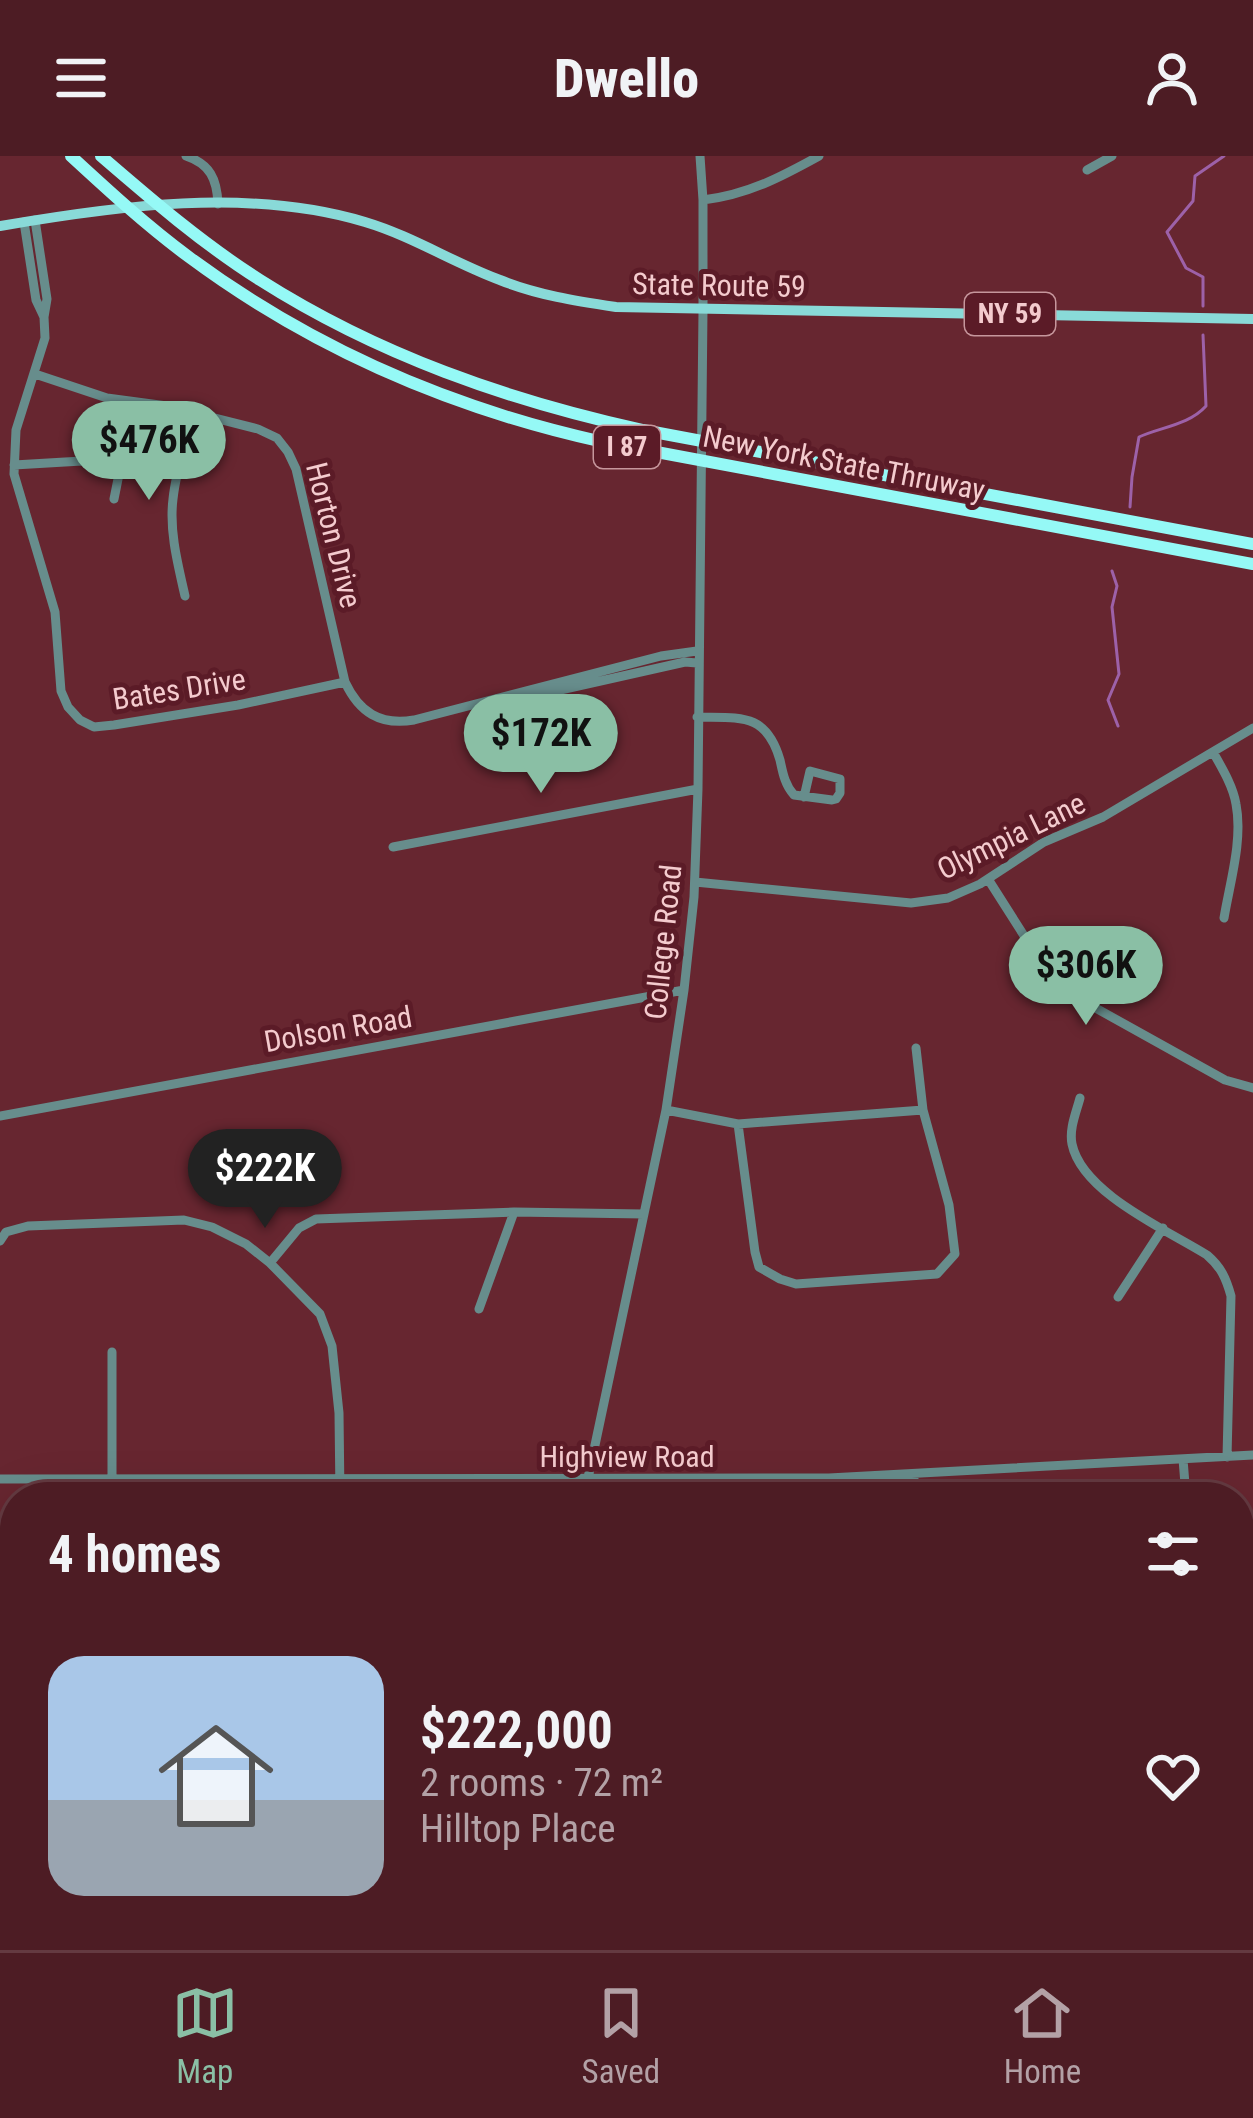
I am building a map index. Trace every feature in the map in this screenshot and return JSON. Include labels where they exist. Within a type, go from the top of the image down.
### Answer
[{"type":"highway","name":"New York State Thruway","points":[[71,156],[159,234],[260,306],[370,365],[467,405],[603,442],[1253,564]]},
{"type":"highway","name":"New York State Thruway","points":[[101,156],[200,238],[271,287],[379,346],[474,385],[643,430],[1253,544]]},
{"type":"main road","name":"State Route 59","points":[[30,221],[147,205],[291,208],[364,222],[532,292],[616,307],[1253,319]]},
{"type":"main road","name":"NY 59","points":[[0,226],[30,221]]},
{"type":"street","points":[[186,156],[209,169],[218,204]]},
{"type":"street","name":"College Road","points":[[586,1480],[666,1110],[695,882],[703,310],[700,156]]},
{"type":"street","points":[[703,200],[763,186],[819,156]]},
{"type":"street","points":[[1087,170],[1112,156]]},
{"type":"street","name":"Bates Drive","points":[[30,221],[36,300],[44,317],[45,338],[16,430],[14,465],[19,496],[56,612],[61,692],[68,707],[94,727],[238,705],[345,682]]},
{"type":"street","name":"Horton Drive","points":[[34,374],[107,398],[167,406],[277,438],[296,469],[345,682]]},
{"type":"street","points":[[185,596],[172,504],[194,413]]},
{"type":"street","points":[[14,465],[82,461],[116,470],[114,499]]},
{"type":"street","points":[[345,682],[364,712],[383,721],[405,722],[521,700],[697,657]]},
{"type":"street","points":[[697,717],[739,718],[758,724],[774,741],[789,789],[804,797]]},
{"type":"street","name":"Olympia Lane","points":[[695,882],[911,903],[948,898],[988,879],[1044,842],[1103,817],[1253,728]]},
{"type":"street","points":[[1213,752],[1238,814],[1224,917]]},
{"type":"street","points":[[393,848],[698,789]]},
{"type":"street","points":[[988,879],[1056,986],[1225,1080],[1253,1088]]},
{"type":"street","name":"Dolson Road","points":[[0,1117],[684,990]]},
{"type":"street","points":[[738,1124],[759,1267],[796,1284],[937,1274],[955,1254],[953,1224],[922,1110],[916,1048]]},
{"type":"street","points":[[1080,1098],[1073,1148],[1094,1184],[1220,1266],[1227,1281],[1231,1297],[1227,1456]]},
{"type":"street","points":[[666,1110],[738,1124],[922,1110]]},
{"type":"street","points":[[479,1309],[514,1212]]},
{"type":"street","points":[[270,1263],[299,1228],[316,1219],[514,1212],[644,1214]]},
{"type":"street","points":[[0,1241],[6,1232],[28,1226],[184,1220],[246,1244],[320,1314],[332,1346],[340,1482]]},
{"type":"street","points":[[1118,1298],[1162,1228]]},
{"type":"street","points":[[112,1352],[112,1480]]},
{"type":"street","name":"Highview Road","points":[[0,1479],[829,1478],[1253,1455]]},
{"type":"street","points":[[1183,1459],[1185,1482]]},
{"type":"street","points":[[914,1475],[914,1482]]},
{"type":"waterway","points":[[1203,306],[1203,277],[1186,268],[1167,232],[1193,201],[1195,176],[1224,156]]},
{"type":"waterway","points":[[1130,507],[1139,437],[1183,422],[1206,406],[1203,335]]},
{"type":"waterway","points":[[1112,571],[1117,586],[1112,607],[1119,674],[1108,700],[1118,726]]}]
